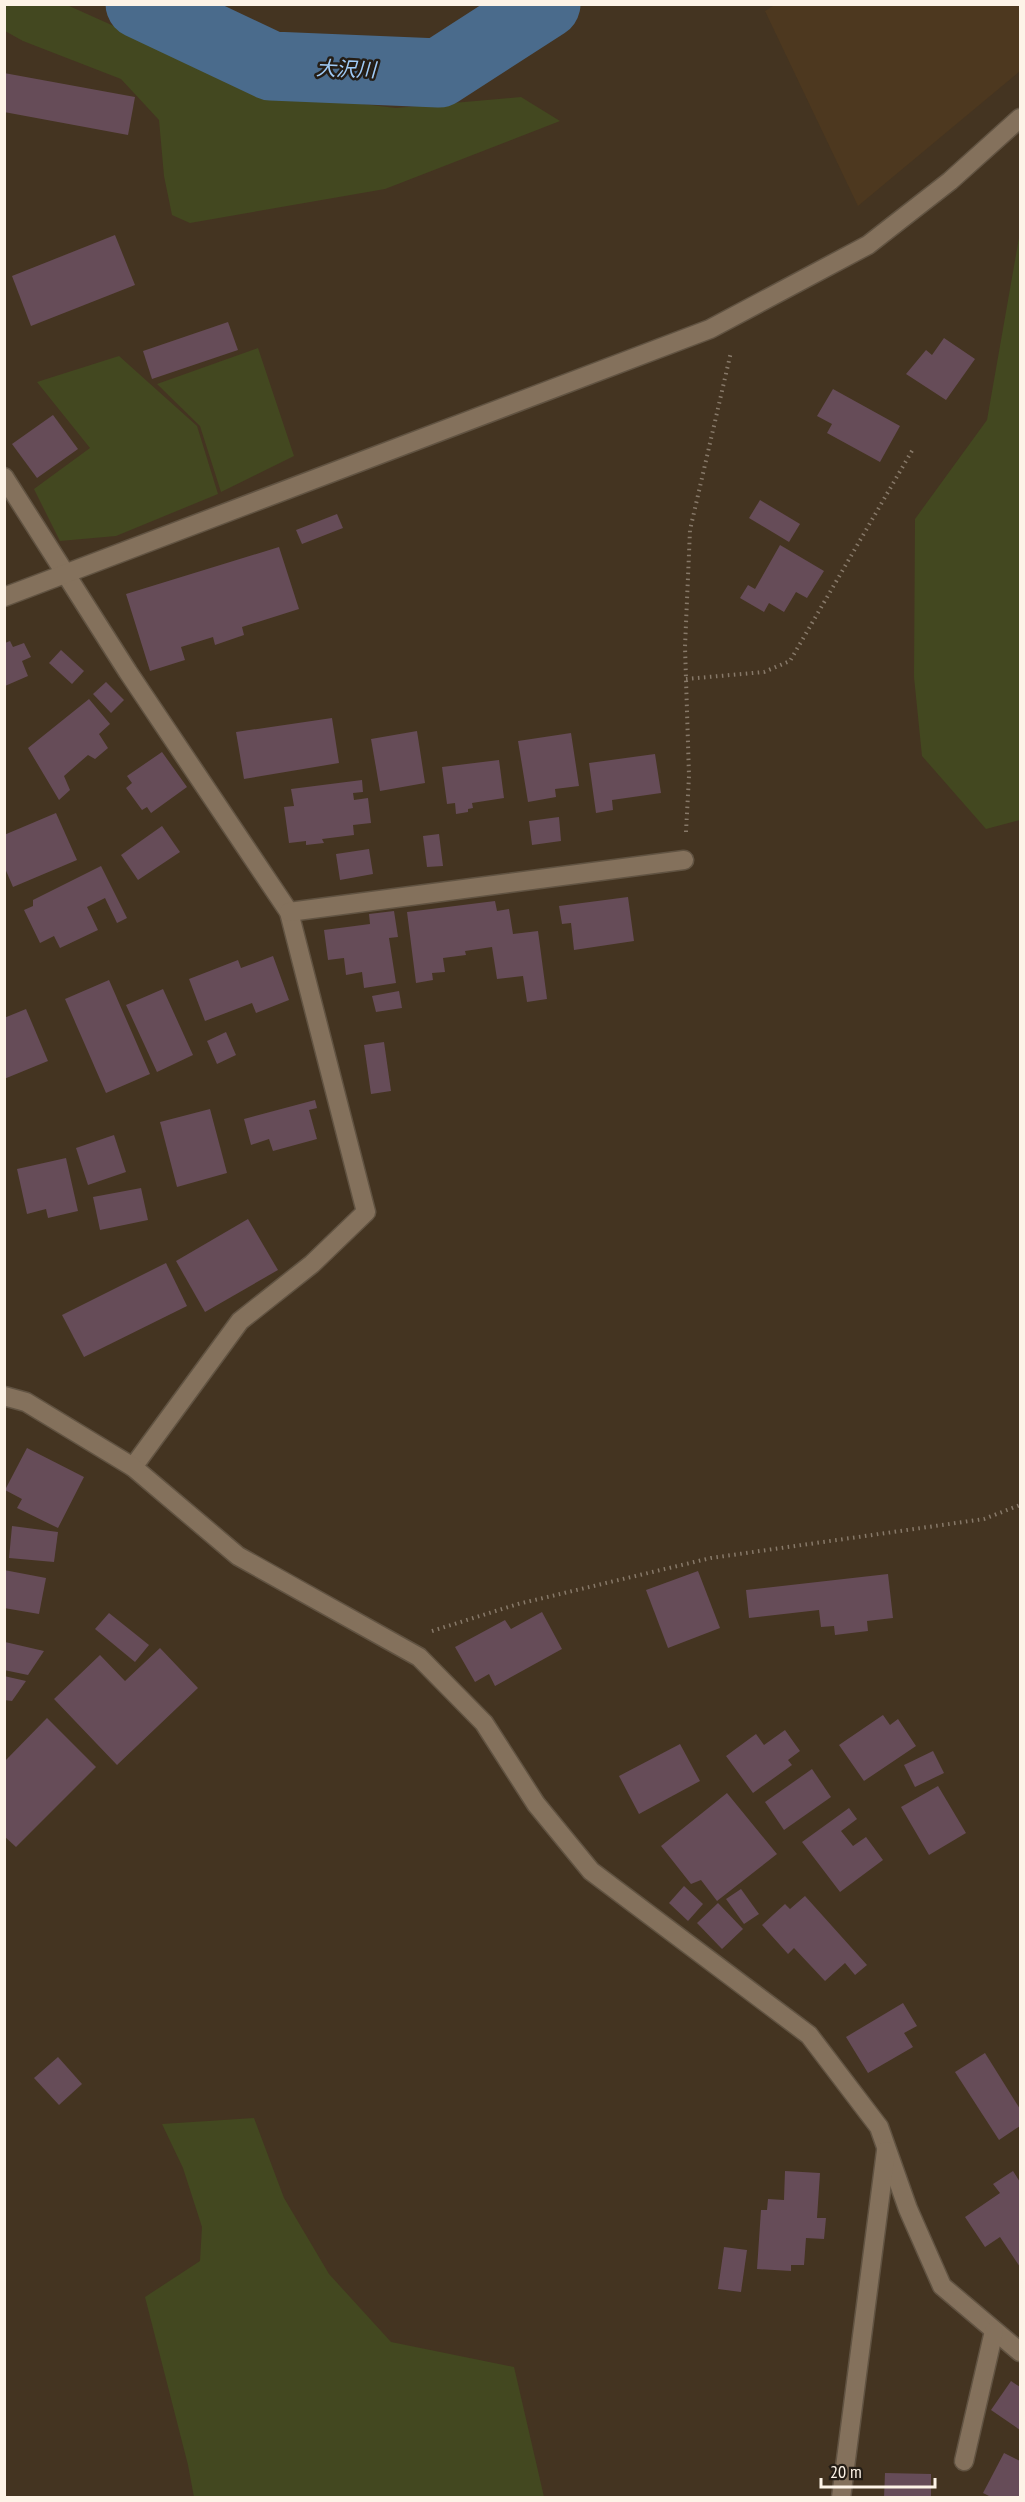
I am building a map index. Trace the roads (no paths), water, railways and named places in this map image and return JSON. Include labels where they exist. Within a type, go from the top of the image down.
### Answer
[{"type":"street","points":[[4,597],[710,329],[868,245],[950,181],[1020,118]]},
{"type":"street","points":[[4,477],[289,912],[366,1212],[312,1264],[240,1321],[133,1467]]},
{"type":"street","points":[[289,912],[684,860]]},
{"type":"street","points":[[4,1396],[26,1402],[133,1467],[238,1556],[419,1657],[484,1724],[536,1804],[591,1871],[809,2035],[879,2127],[908,2209],[942,2286],[1020,2352]]},
{"type":"street","points":[[841,2498],[887,2148]]},
{"type":"street","points":[[964,2462],[994,2331]]},
{"type":"waterway","name":"大沢川","points":[[140,4],[271,66],[439,73],[546,4]]}]
